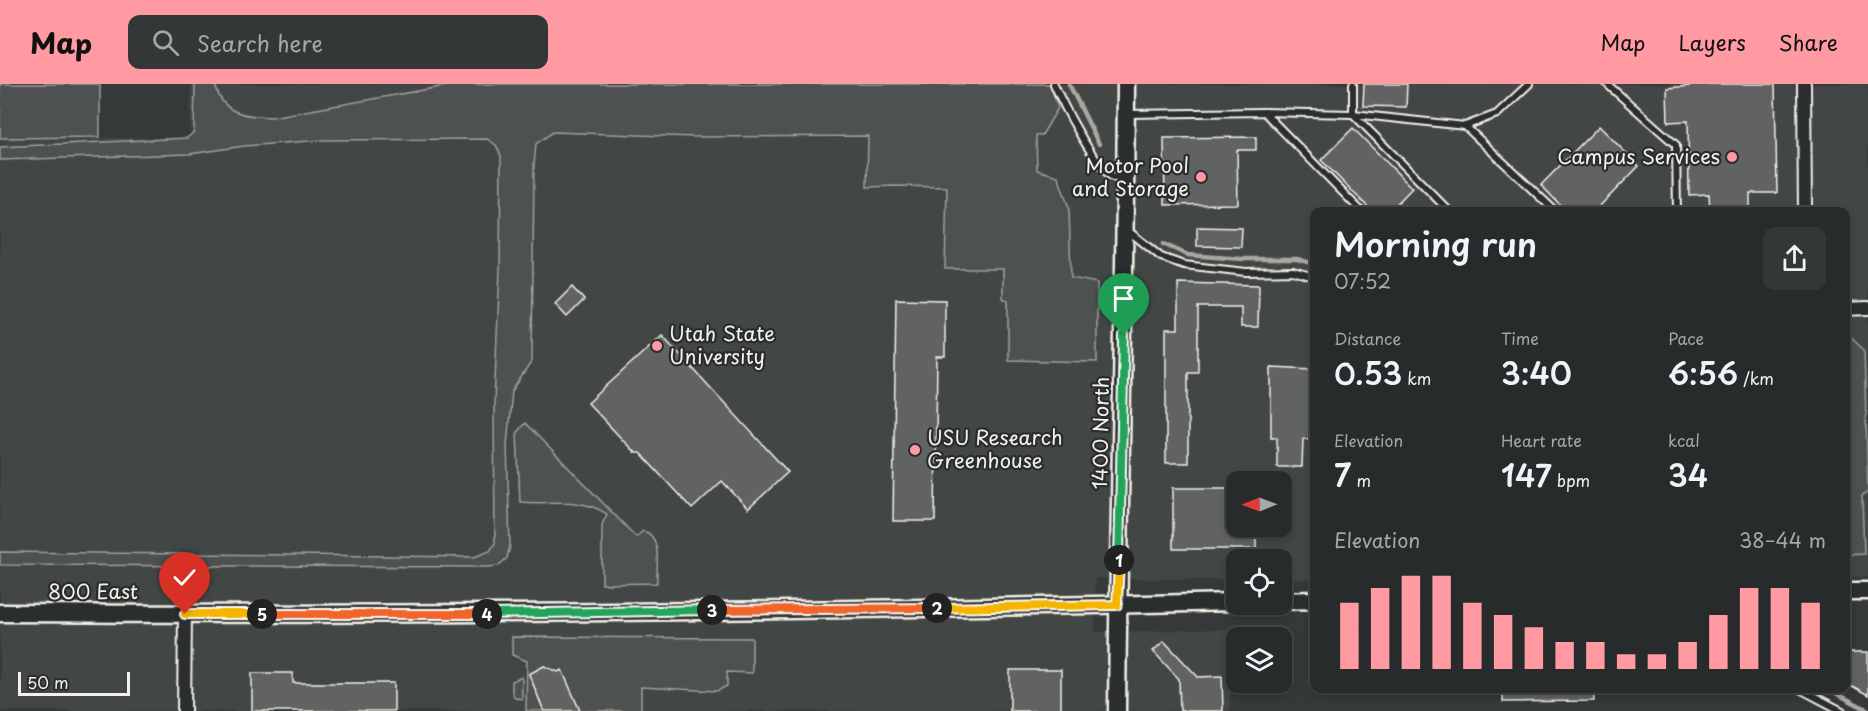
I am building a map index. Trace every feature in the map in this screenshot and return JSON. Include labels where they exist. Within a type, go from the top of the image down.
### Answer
[{"type":"main road","name":"1400 North","points":[[1117,711],[1117,605],[1126,228],[1126,84]]},
{"type":"main road","points":[[1850,591],[1868,591]]},
{"type":"main road","points":[[1292,601],[1310,600]]},
{"type":"main road","name":"800 East","points":[[0,613],[462,614],[1226,602]]},
{"type":"street","points":[[1804,84],[1805,207]]},
{"type":"street","points":[[1850,309],[1868,308]]},
{"type":"street","points":[[184,711],[185,614]]},
{"type":"lane","points":[[1054,84],[1091,152],[1111,176],[1126,181]]},
{"type":"lane","points":[[1353,84],[1353,114],[1445,207]]},
{"type":"lane","points":[[1126,114],[1264,112],[1353,114],[1465,126],[1497,114],[1529,84]]},
{"type":"lane","points":[[1607,84],[1676,145],[1677,207]]},
{"type":"lane","points":[[1264,112],[1357,207]]},
{"type":"lane","points":[[1465,126],[1551,207]]},
{"type":"lane","points":[[1126,228],[1161,257],[1184,265],[1246,272],[1293,271],[1310,276]]},
{"type":"lane","points":[[1808,693],[1842,711]]},
{"type":"shaded area","points":[[0,84],[100,84],[100,137],[0,138]]},
{"type":"shaded area","name":"Utah State University","points":[[191,84],[1868,84],[1868,577],[1850,577],[1850,207],[1310,207],[1310,579],[1292,580],[1292,549],[1226,549],[1226,580],[1095,578],[1095,632],[1226,629],[1226,693],[1230,693],[1230,711],[0,711],[0,138],[190,138]]},
{"type":"shaded area","points":[[195,84],[215,84],[223,102],[236,112],[272,117],[457,84],[1050,84],[1058,108],[1042,135],[1036,135],[1037,170],[1058,176],[1069,208],[1071,278],[1097,283],[1097,362],[1008,360],[1008,301],[1003,298],[1003,269],[945,269],[947,187],[867,187],[868,136],[695,137],[553,132],[536,144],[532,361],[512,391],[507,445],[510,546],[507,558],[498,566],[0,565],[0,552],[474,557],[490,551],[495,543],[494,403],[500,269],[501,156],[496,145],[487,139],[323,140],[244,146],[190,154],[0,160],[0,147],[187,138],[194,132]]},
{"type":"shaded area","points":[[1850,337],[1864,350],[1868,492],[1862,496],[1864,554],[1850,555]]},
{"type":"shaded area","points":[[525,423],[636,537],[643,531],[649,534],[656,545],[657,583],[602,584],[602,525],[607,514],[597,508],[565,502],[520,502],[517,432]]},
{"type":"shaded area","points":[[512,637],[752,638],[752,673],[727,672],[727,686],[717,691],[641,687],[641,711],[580,711],[562,671],[554,674],[544,666],[529,674],[544,711],[526,711],[527,661],[512,655]]},
{"type":"shaded area","points":[[522,677],[522,699],[515,698],[512,692],[512,681]]},
{"type":"building","points":[[1364,84],[1407,84],[1406,107],[1363,106]]},
{"type":"building","name":"Campus Services","points":[[1689,84],[1775,84],[1777,193],[1750,193],[1750,207],[1710,207],[1709,194],[1689,195],[1688,121],[1668,122],[1667,88],[1689,86]]},
{"type":"building","points":[[1599,126],[1639,166],[1599,207],[1562,207],[1541,185]]},
{"type":"building","points":[[1353,128],[1412,188],[1394,207],[1368,207],[1321,160]]},
{"type":"building","name":"Motor Pool and Storage","points":[[1256,137],[1256,150],[1237,150],[1238,204],[1165,205],[1164,138]]},
{"type":"building","points":[[1197,227],[1242,228],[1241,247],[1197,246]]},
{"type":"building","points":[[1178,283],[1259,285],[1258,327],[1241,327],[1241,307],[1198,307],[1198,372],[1188,372],[1188,463],[1166,463],[1166,329],[1178,329]]},
{"type":"building","points":[[572,287],[584,300],[567,317],[555,304]]},
{"type":"building","name":"USU Research Greenhouse","points":[[896,299],[945,300],[945,357],[937,357],[935,521],[893,521]]},
{"type":"building","points":[[662,335],[788,472],[748,509],[722,481],[692,509],[640,453],[635,453],[588,403]]},
{"type":"building","points":[[1271,367],[1310,369],[1310,439],[1303,439],[1302,467],[1277,467],[1277,437],[1271,437]]},
{"type":"building","points":[[1173,488],[1226,488],[1226,537],[1256,537],[1256,549],[1173,549]]},
{"type":"building","points":[[1164,641],[1198,677],[1222,676],[1223,711],[1180,711],[1179,679],[1153,651]]},
{"type":"building","points":[[1850,652],[1868,652],[1868,695],[1850,685]]},
{"type":"building","points":[[544,666],[558,672],[562,670],[580,711],[544,711],[529,674]]},
{"type":"building","points":[[1010,670],[1061,670],[1061,711],[1010,711]]},
{"type":"building","points":[[252,673],[293,673],[293,683],[394,683],[394,711],[252,711]]},
{"type":"building","points":[[1503,693],[1593,693],[1594,701],[1503,702]]},
{"type":"waterway","points":[[1069,84],[1099,144]]},
{"type":"waterway","points":[[1163,244],[1188,255],[1243,259],[1297,259],[1310,263]]},
{"type":"waterway","points":[[1836,693],[1868,710]]},
{"type":"place","name":"Campus Services","points":[[1732,157]]},
{"type":"place","name":"Motor Pool and Storage","points":[[1201,177]]},
{"type":"place","name":"Utah State University","points":[[657,346]]},
{"type":"place","name":"USU Research Greenhouse","points":[[915,450]]},
{"type":"route","points":[[185,614],[462,614],[1117,605],[1124,335]]}]
